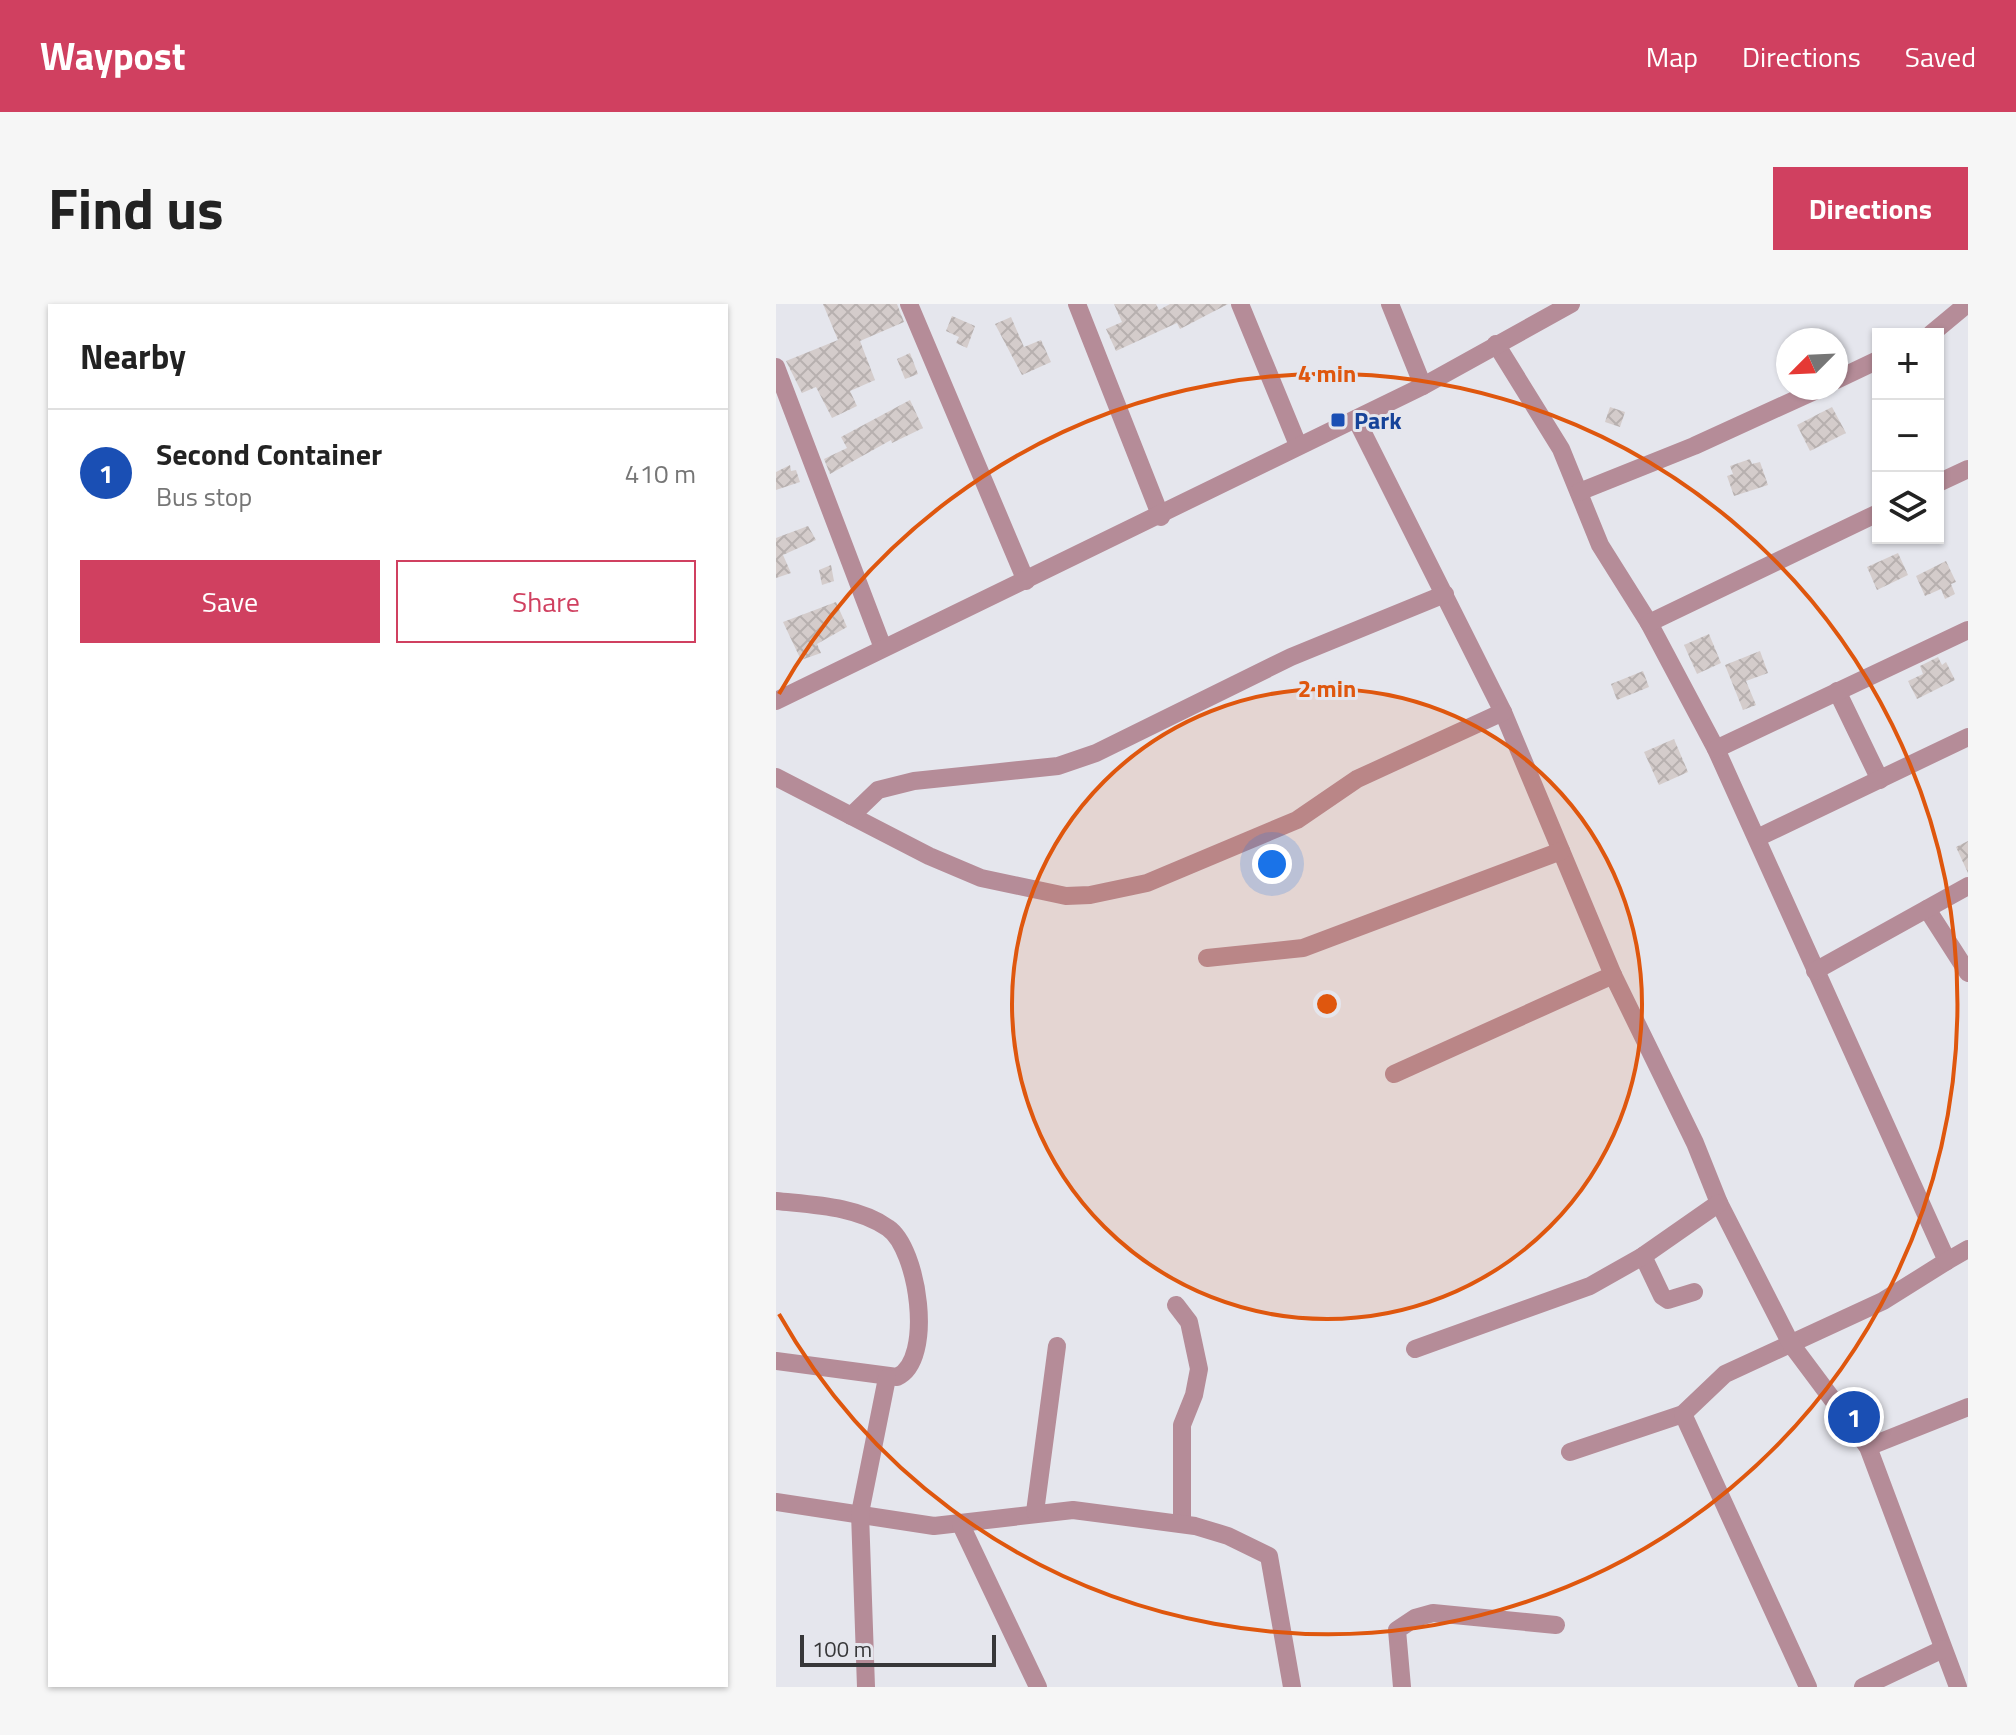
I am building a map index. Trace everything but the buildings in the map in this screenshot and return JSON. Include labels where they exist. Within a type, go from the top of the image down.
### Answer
[{"type":"street","points":[[909,304],[1026,581]]},
{"type":"street","points":[[1077,304],[1161,517]]},
{"type":"street","points":[[1240,304],[1298,445]]},
{"type":"street","points":[[1390,304],[1423,386]]},
{"type":"street","points":[[776,701],[1161,517],[1298,445],[1423,386],[1571,304]]},
{"type":"street","points":[[1938,328],[1967,304]]},
{"type":"street","points":[[1496,344],[1561,449],[1600,545],[1649,623],[1716,749],[1947,1261]]},
{"type":"street","points":[[1848,374],[1872,363]]},
{"type":"street","points":[[776,367],[883,648]]},
{"type":"street","points":[[1579,492],[1694,446],[1795,400]]},
{"type":"street","points":[[1356,419],[1503,712],[1613,975],[1695,1143],[1719,1203],[1791,1344],[1868,1447],[1958,1687]]},
{"type":"street","points":[[1944,480],[1968,469]]},
{"type":"street","points":[[1649,623],[1872,516]]},
{"type":"street","points":[[851,816],[878,790],[914,781],[1058,766],[1096,753],[1291,657],[1445,594]]},
{"type":"street","points":[[1716,749],[1968,630]]},
{"type":"street","points":[[1837,691],[1880,780]]},
{"type":"street","points":[[776,777],[981,878],[1066,896],[1106,893],[1147,883],[1297,820],[1357,779],[1503,712]]},
{"type":"street","points":[[1757,838],[1968,737]]},
{"type":"street","points":[[1207,958],[1303,948],[1561,851]]},
{"type":"street","points":[[1815,971],[1968,886]]},
{"type":"street","points":[[1927,909],[1968,973]]},
{"type":"street","points":[[1394,1074],[1613,975]]},
{"type":"street","points":[[776,1201],[856,1213],[888,1227],[899,1237],[907,1251],[915,1288],[918,1341],[911,1367],[905,1373],[887,1378],[776,1361]]},
{"type":"street","points":[[1415,1349],[1590,1286],[1643,1256],[1719,1203]]},
{"type":"street","points":[[1570,1452],[1683,1414],[1725,1374],[1883,1301],[1968,1249]]},
{"type":"street","points":[[1643,1256],[1662,1296],[1668,1300],[1694,1292]]},
{"type":"street","points":[[1176,1305],[1189,1322],[1199,1369],[1194,1395],[1182,1425],[1182,1524]]},
{"type":"street","points":[[1035,1512],[1057,1346]]},
{"type":"street","points":[[866,1687],[860,1513],[887,1378]]},
{"type":"street","points":[[1868,1447],[1968,1407]]},
{"type":"street","points":[[1683,1414],[1808,1687]]},
{"type":"street","points":[[776,1502],[860,1513],[908,1524],[961,1525],[1035,1512],[1073,1510],[1182,1524],[1228,1536],[1269,1556],[1292,1687]]},
{"type":"street","points":[[961,1525],[1038,1687]]},
{"type":"street","points":[[1402,1687],[1397,1630],[1415,1618],[1433,1613],[1556,1625]]},
{"type":"street","points":[[1863,1687],[1943,1649]]},
{"type":"place","name":"Park","points":[[1338,420]]},
{"type":"place","name":"Second Container","points":[[1854,1417]]}]
